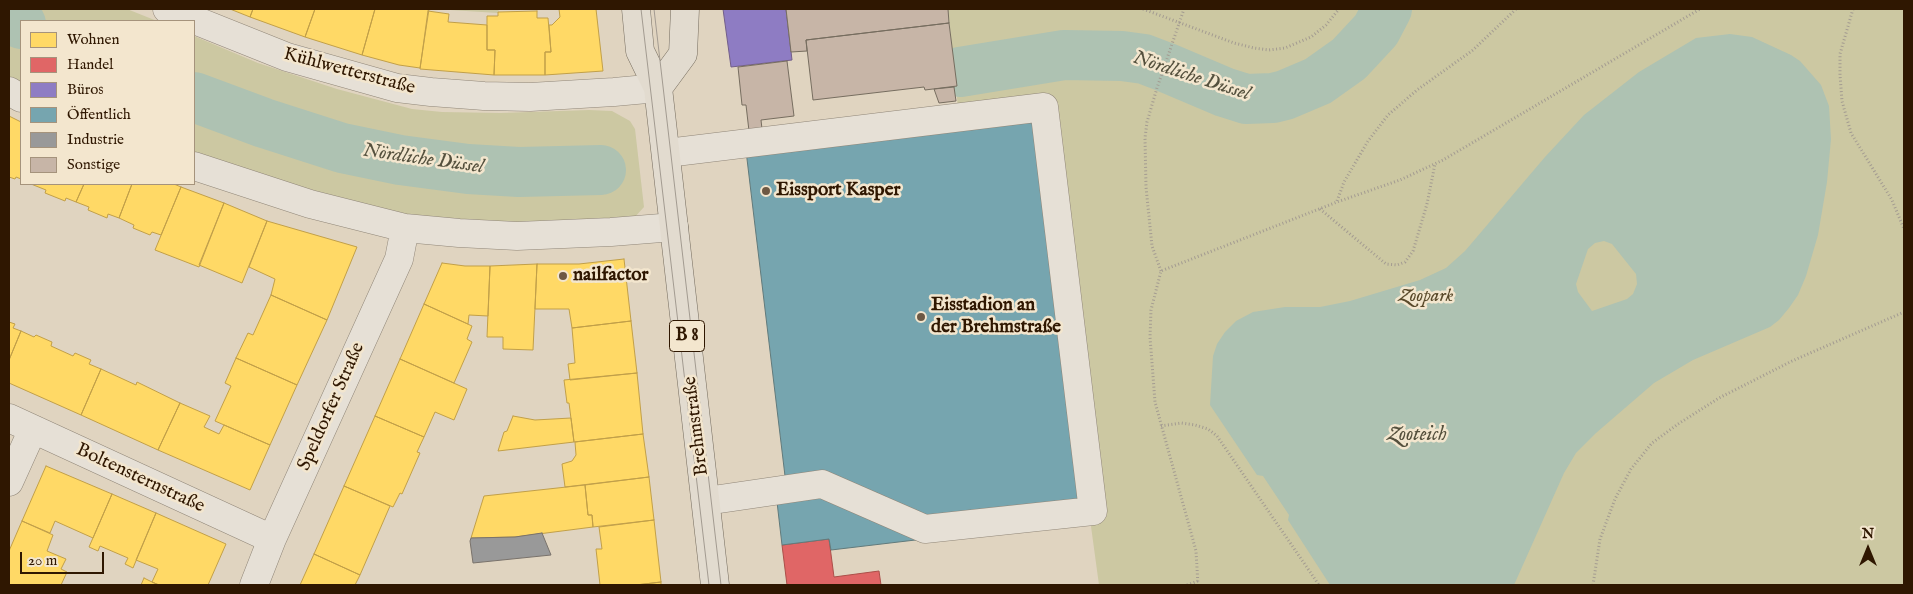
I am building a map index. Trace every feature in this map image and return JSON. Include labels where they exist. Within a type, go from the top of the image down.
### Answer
[{"type":"main road","name":"Brehmstraße","points":[[636,9],[640,51],[658,88],[667,153],[715,585]]},
{"type":"main road","points":[[658,88],[683,54],[684,9]]},
{"type":"street","name":"Kühlwetterstraße","points":[[166,9],[194,20]]},
{"type":"street","name":"Kühlwetterstraße","points":[[195,21],[287,57],[398,88],[484,96],[530,96],[606,93],[658,88]]},
{"type":"street","points":[[9,91],[20,97]]},
{"type":"street","points":[[667,153],[1044,107],[1093,511],[925,529],[822,484],[706,501]]},
{"type":"street","points":[[195,166],[310,204],[405,228],[517,236],[674,227]]},
{"type":"street","name":"Speldorfer Straße","points":[[254,585],[272,539],[399,259],[405,228]]},
{"type":"street","points":[[9,482],[21,424]]},
{"type":"street","name":"Boltensternstraße","points":[[21,424],[272,539]]},
{"type":"path","points":[[1143,9],[1234,43],[1269,50],[1285,48],[1311,37],[1326,25],[1339,9]]},
{"type":"path","points":[[1184,9],[1147,122],[1145,160],[1152,246],[1161,271],[1151,310],[1150,337],[1155,402],[1196,551],[1198,583],[1187,585]]},
{"type":"path","points":[[1337,202],[1344,182],[1368,141],[1388,115],[1417,90],[1473,50],[1516,9]]},
{"type":"path","points":[[1161,271],[1319,208],[1400,180],[1435,164],[1700,9]]},
{"type":"path","points":[[1853,9],[1840,54],[1842,101],[1851,133],[1892,200],[1904,229]]},
{"type":"path","points":[[1319,208],[1386,264],[1397,265],[1405,262],[1413,251],[1427,204],[1435,164]]},
{"type":"path","points":[[1593,585],[1600,539],[1615,499],[1631,469],[1652,443],[1719,398],[1792,361],[1904,312]]},
{"type":"path","points":[[1161,426],[1181,423],[1196,425],[1208,429],[1217,436],[1319,585]]},
{"type":"green space","points":[[9,9],[127,9],[154,20],[20,20],[20,83],[9,78]]},
{"type":"green space","points":[[434,9],[499,9],[498,13]]},
{"type":"green space","name":"Zoopark","points":[[948,9],[1904,9],[1904,585],[1099,585],[1090,519],[958,108]]},
{"type":"green space","points":[[195,36],[258,63],[337,89],[412,109],[442,112],[500,113],[612,111],[630,121],[635,129],[644,207],[634,218],[506,224],[406,217],[195,156]]},
{"type":"water","name":"Zooteich","points":[[1730,34],[1752,37],[1800,61],[1821,85],[1829,106],[1831,139],[1827,182],[1818,235],[1806,276],[1798,295],[1779,320],[1770,327],[1693,360],[1654,383],[1596,433],[1576,453],[1564,473],[1514,585],[1330,585],[1288,520],[1289,515],[1263,476],[1257,475],[1210,405],[1213,356],[1217,344],[1225,332],[1236,321],[1253,312],[1285,307],[1320,307],[1350,301],[1420,280],[1446,268],[1465,251],[1545,157],[1584,115],[1639,72],[1696,38]],"holes":[[[1604,241],[1612,244],[1636,274],[1637,284],[1633,294],[1627,299],[1592,311],[1578,292],[1576,284],[1588,249],[1595,243]]]},
{"type":"building: Wohnen","points":[[230,9],[253,9],[250,17]]},
{"type":"building: Wohnen","points":[[253,9],[315,9],[305,37],[250,17]]},
{"type":"building: Wohnen","points":[[315,9],[375,9],[362,55],[305,37]]},
{"type":"building: Wohnen","points":[[375,9],[429,9],[420,68],[399,65],[362,55]]},
{"type":"building: Wohnen","points":[[559,9],[596,9],[603,71],[545,75],[545,52],[551,52],[549,25],[552,25],[560,17]]},
{"type":"building: Wohnen","points":[[428,11],[449,14],[448,22],[487,25],[487,50],[495,50],[494,75],[420,69]]},
{"type":"building: Wohnen","points":[[537,11],[537,18],[548,18],[551,52],[545,52],[545,75],[494,75],[495,50],[487,50],[487,16],[498,16],[498,12]]},
{"type":"building: Wohnen","points":[[9,116],[20,122],[20,179],[9,177]]},
{"type":"building: Wohnen","points":[[34,185],[84,185],[76,202],[66,198],[65,201],[45,193],[46,190]]},
{"type":"building: Wohnen","points":[[84,185],[132,185],[119,218],[108,214],[107,218],[88,210],[89,207],[76,202]]},
{"type":"building: Wohnen","points":[[132,185],[176,185],[181,187],[161,235],[152,232],[150,235],[133,228],[134,225],[119,218]]},
{"type":"building: Wohnen","points":[[181,187],[224,203],[199,267],[155,250]]},
{"type":"building: Wohnen","points":[[224,203],[267,221],[242,283],[199,265]]},
{"type":"building: Wohnen","points":[[267,221],[357,247],[327,320],[271,295],[275,279],[249,267]]},
{"type":"building: Wohnen","points":[[624,259],[631,321],[572,328],[569,309],[535,309],[537,264],[579,264]]},
{"type":"building: Wohnen","points":[[442,263],[465,266],[490,266],[488,316],[469,315],[468,324],[424,304]]},
{"type":"building: Wohnen","points":[[537,264],[533,350],[503,349],[503,337],[487,337],[490,266]]},
{"type":"building: Wohnen","points":[[271,295],[327,320],[297,385],[236,358],[248,333],[253,335]]},
{"type":"building: Wohnen","points":[[424,304],[472,326],[467,339],[472,342],[454,383],[400,359]]},
{"type":"building: Wohnen","points":[[631,321],[637,373],[570,380],[568,364],[575,363],[572,328]]},
{"type":"building: Wohnen","points":[[9,322],[15,324],[13,328],[21,331],[9,360]]},
{"type":"building: Wohnen","points":[[21,331],[52,342],[51,346],[73,356],[75,353],[91,360],[89,364],[101,369],[81,415],[9,383],[9,360]]},
{"type":"building: Wohnen","points":[[236,358],[297,385],[270,445],[215,421],[231,386],[225,383]]},
{"type":"building: Wohnen","points":[[400,359],[467,389],[454,420],[435,412],[424,437],[375,416]]},
{"type":"building: Wohnen","points":[[101,369],[136,385],[137,382],[180,403],[158,450],[81,415]]},
{"type":"building: Wohnen","points":[[637,373],[643,434],[574,442],[564,380]]},
{"type":"building: Wohnen","points":[[180,403],[210,416],[204,427],[219,434],[224,425],[270,445],[250,490],[158,450]]},
{"type":"building: Wohnen","points":[[375,416],[424,437],[417,452],[420,453],[402,494],[400,493],[393,507],[344,486]]},
{"type":"building: Wohnen","points":[[513,416],[535,420],[571,418],[574,442],[498,451],[504,432],[507,431]]},
{"type":"building: Wohnen","points":[[643,434],[649,477],[565,487],[562,464],[572,461],[576,455],[575,442]]},
{"type":"building: Wohnen","points":[[46,466],[112,494],[93,538],[55,521],[50,533],[22,521]]},
{"type":"building: Wohnen","points":[[649,477],[654,520],[593,527],[592,515],[588,515],[585,485]]},
{"type":"building: Wohnen","points":[[585,485],[588,515],[592,515],[593,527],[515,537],[471,538],[484,496]]},
{"type":"building: Wohnen","points":[[344,486],[390,506],[360,575],[314,554]]},
{"type":"building: Wohnen","points":[[112,494],[156,513],[133,568],[125,564],[128,558],[100,546],[98,551],[89,547]]},
{"type":"building: Wohnen","points":[[156,513],[226,544],[208,585],[159,585],[152,582],[158,569],[136,560]]},
{"type":"building: Wohnen","points":[[654,520],[661,582],[636,585],[600,585],[596,549],[602,549],[599,527]]},
{"type":"building: Wohnen","points":[[22,521],[53,535],[47,551],[66,559],[61,569],[67,572],[61,585],[9,585],[9,551]]},
{"type":"building: Wohnen","points":[[314,554],[360,575],[355,585],[300,585]]},
{"type":"building: Wohnen","points":[[144,578],[152,582],[159,585],[141,585]]},
{"type":"building: Wohnen","points":[[661,582],[661,585],[636,585]]},
{"type":"building: Handel","points":[[829,539],[834,577],[879,571],[881,585],[787,585],[782,545]]},
{"type":"building: Büros","points":[[723,9],[786,9],[792,60],[731,67]]},
{"type":"building: Öffentlich","name":"Eisstadion an der Brehmstraße","points":[[1050,97],[1101,518],[831,550],[829,539],[782,545],[777,502],[788,501],[744,134]]},
{"type":"building: Industrie","points":[[542,533],[551,555],[473,563],[471,538],[515,537]]},
{"type":"building: Sonstige","points":[[786,9],[948,9],[949,23],[806,40],[807,51],[791,52]]},
{"type":"building: Sonstige","points":[[949,23],[957,86],[925,90],[924,87],[813,100],[806,40]]},
{"type":"building: Sonstige","points":[[787,61],[794,116],[761,120],[762,129],[749,131],[746,105],[742,105],[738,67]]},
{"type":"building: Sonstige","points":[[954,87],[956,101],[939,103],[934,89]]},
{"type":"waterway","name":"Nördliche Düssel","points":[[960,72],[1064,55],[1122,56],[1144,59],[1224,92],[1246,99],[1273,98],[1318,81],[1349,59],[1376,30],[1387,9]]},
{"type":"waterway","name":"Nördliche Düssel","points":[[9,18],[20,24]]},
{"type":"waterway","name":"Nördliche Düssel","points":[[195,97],[264,123],[342,148],[400,160],[468,169],[519,172],[601,170]]},
{"type":"tram line","points":[[641,9],[709,585]]},
{"type":"tram line","points":[[654,9],[721,585]]},
{"type":"place","name":"Eissport Kasper","points":[[766,191]]},
{"type":"place","name":"nailfactor","points":[[563,276]]},
{"type":"place","name":"Eisstadion an der Brehmstraße","points":[[921,317]]}]
